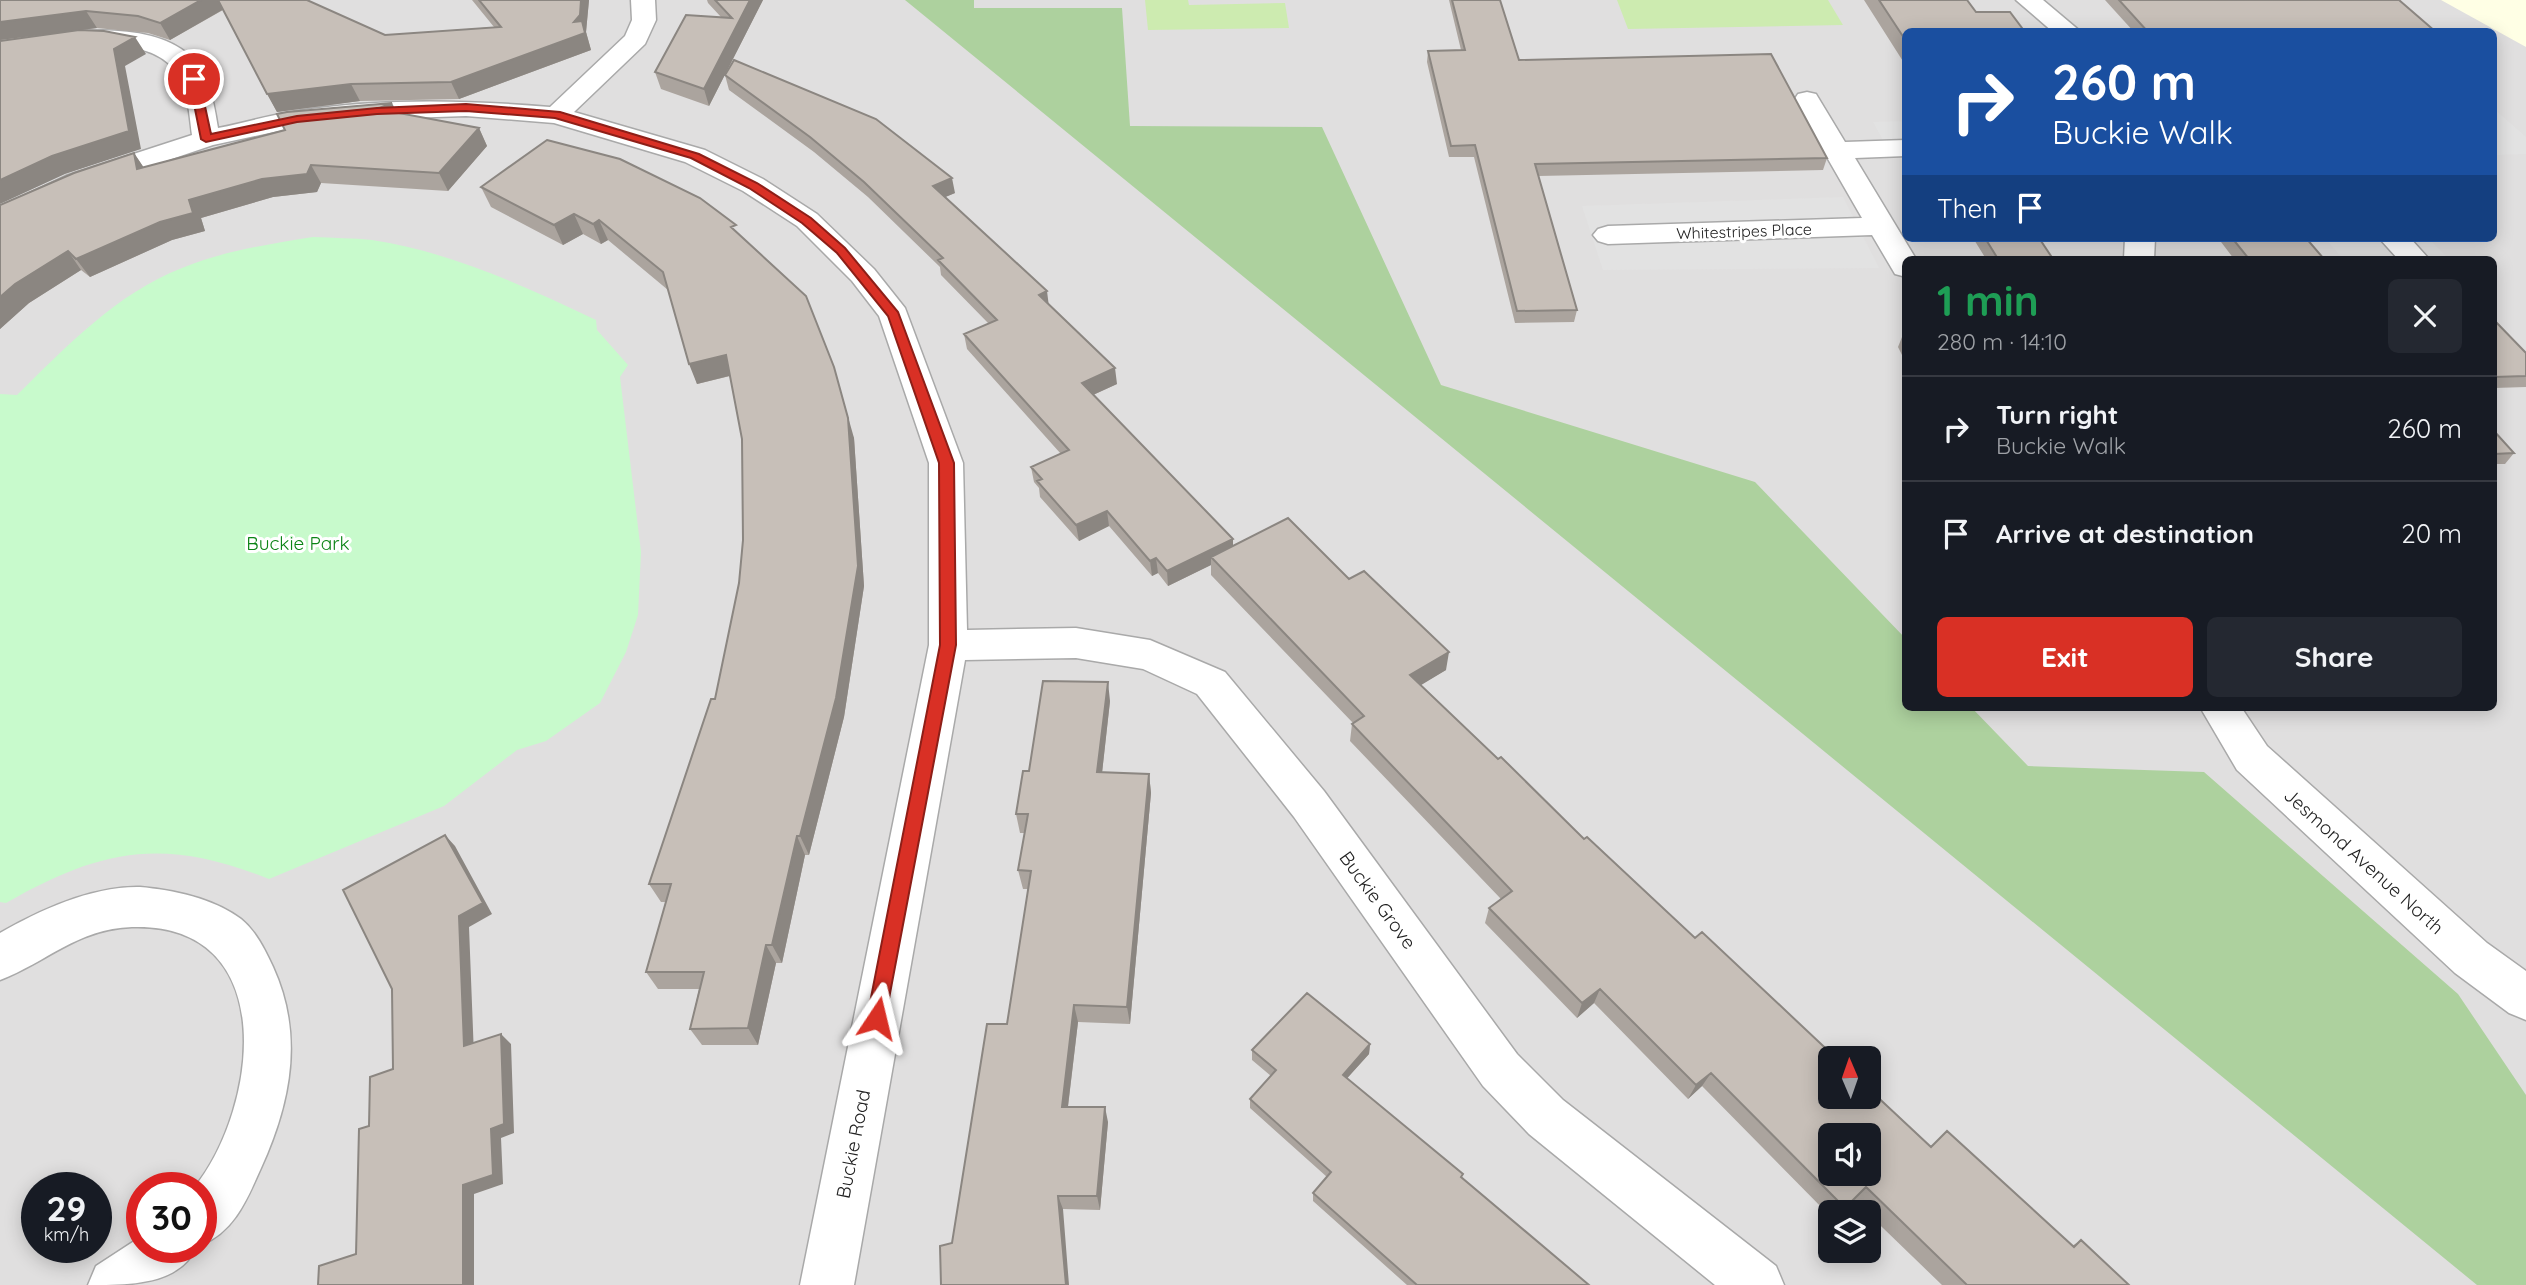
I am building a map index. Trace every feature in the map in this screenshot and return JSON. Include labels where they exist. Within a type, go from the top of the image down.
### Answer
[{"type":"street","points":[[556,115],[636,39],[644,20],[643,0]]},
{"type":"street","points":[[2028,0],[2064,28]]},
{"type":"street","points":[[0,50],[72,39],[131,39],[173,53],[194,79],[206,139]]},
{"type":"street","points":[[1807,100],[1902,261]]},
{"type":"street","name":"Buckie Road","points":[[0,218],[76,182],[206,139],[297,119],[377,111],[466,108],[556,115],[695,156],[753,186],[807,220],[841,251],[894,315],[946,463],[948,645],[827,1285]]},
{"type":"street","points":[[1836,150],[1902,148]]},
{"type":"street","name":"Whitestripes Place","points":[[1608,234],[1881,226]]},
{"type":"street","points":[[2398,242],[2411,256]]},
{"type":"street","name":"Buckie Grove","points":[[948,645],[1076,643],[1150,655],[1211,683],[1309,804],[1500,1070],[1546,1117],[1757,1285]]},
{"type":"street","name":"Jesmond Avenue North","points":[[2223,711],[2252,758],[2471,958],[2526,998]]},
{"type":"street","points":[[0,959],[13,949],[80,918],[131,907],[163,910],[202,919],[231,939],[251,973],[267,1016],[271,1063],[252,1131],[217,1204]]},
{"type":"street","points":[[115,1285],[148,1263]]},
{"type":"shaded area","points":[[0,0],[2526,0],[2526,1285],[0,1285]]},
{"type":"shaded area","points":[[2441,0],[2526,0],[2526,47],[2497,31],[2497,28],[2492,28]]},
{"type":"shaded area","points":[[2497,112],[2526,137],[2526,154],[2497,155]]},
{"type":"shaded area","points":[[1902,121],[1902,155],[1891,155],[1873,122]]},
{"type":"shaded area","points":[[1843,197],[1879,268],[1603,270],[1582,206]]},
{"type":"shaded area","points":[[2328,242],[2432,242],[2446,256],[2340,256]]},
{"type":"green space","points":[[905,0],[974,0],[974,8],[1122,8],[1130,126],[1322,127],[1441,385],[1755,482],[1902,635],[1902,711],[1975,711],[2028,766],[2204,772],[2458,994],[2526,1095],[2526,1285],[2477,1285]]},
{"type":"green space","points":[[1145,0],[1188,0],[1189,5],[1285,3],[1289,28],[1148,30]]},
{"type":"green space","points":[[1617,0],[1828,0],[1843,25],[1628,29]]},
{"type":"green space","name":"Buckie Park","points":[[313,237],[372,240],[430,253],[487,272],[596,320],[597,330],[628,365],[620,377],[641,552],[638,615],[626,652],[600,703],[546,741],[517,750],[444,806],[269,879],[197,857],[134,855],[104,860],[73,870],[6,903],[0,902],[0,394],[17,395],[94,323],[158,279],[214,257]]},
{"type":"building","points":[[0,0],[201,0],[160,23],[138,16],[86,11],[0,22]]},
{"type":"building","points":[[218,0],[307,0],[385,35],[501,27],[479,0],[581,0],[580,15],[574,22],[582,21],[585,33],[451,82],[351,84],[267,94]]},
{"type":"building","points":[[715,0],[750,0],[704,89],[655,72],[686,15],[732,18]]},
{"type":"building","points":[[1452,0],[1500,0],[1519,60],[1771,54],[1827,158],[1535,164],[1577,310],[1517,311],[1475,145],[1451,146],[1428,51],[1465,50]]},
{"type":"building","points":[[1879,0],[1967,0],[1976,12],[2010,12],[2022,28],[1902,28],[1902,35]]},
{"type":"building","points":[[2119,0],[2399,0],[2431,28],[2144,28]]},
{"type":"building","points":[[79,30],[104,31],[135,37],[114,49],[129,131],[52,156],[0,180],[0,41]]},
{"type":"building","points":[[734,60],[876,119],[952,178],[933,186],[1047,291],[1039,295],[1115,368],[1082,383],[1233,539],[1167,571],[1156,558],[1150,561],[1107,511],[1076,525],[1037,481],[1042,479],[1031,467],[1069,450],[964,334],[997,320],[938,260],[943,258],[864,182],[810,137],[725,75]]},
{"type":"building","points":[[392,103],[377,109],[479,128],[439,173],[311,165],[307,174],[262,179],[189,200],[193,213],[160,222],[76,259],[68,251],[15,284],[0,297],[0,205],[74,173],[134,153],[137,169],[285,130],[277,114]]},
{"type":"building","points":[[547,140],[620,159],[700,198],[736,225],[731,227],[806,296],[834,367],[848,418],[858,566],[836,698],[800,836],[797,836],[772,945],[766,945],[748,1028],[690,1029],[704,972],[646,972],[671,884],[649,884],[711,699],[715,699],[739,583],[743,540],[742,439],[726,355],[689,364],[663,272],[599,220],[593,224],[574,214],[554,225],[481,187]]},
{"type":"building","points":[[1987,242],[2042,242],[2051,256],[1996,256]]},
{"type":"building","points":[[2235,242],[2309,242],[2321,256],[2247,256]]},
{"type":"building","points":[[2497,323],[2526,353],[2526,376],[2497,377]]},
{"type":"building","points":[[2497,434],[2514,453],[2497,454]]},
{"type":"building","points":[[1288,518],[1349,579],[1364,571],[1449,652],[1410,675],[1498,759],[1501,757],[1584,839],[1587,837],[1695,938],[1702,932],[1823,1046],[1818,1046],[1818,1110],[1881,1110],[1881,1100],[1931,1147],[1947,1131],[2074,1247],[2081,1240],[2129,1285],[1967,1285],[1866,1187],[1853,1200],[1837,1200],[1823,1186],[1881,1186],[1881,1123],[1818,1123],[1818,1181],[1711,1073],[1696,1085],[1600,989],[1582,1003],[1489,908],[1512,891],[1352,724],[1364,716],[1211,557]]},
{"type":"building","points":[[1043,681],[1108,682],[1097,772],[1149,774],[1127,1007],[1074,1005],[1062,1107],[1105,1107],[1097,1196],[1058,1196],[1066,1285],[941,1285],[940,1246],[952,1243],[987,1024],[1007,1024],[1031,871],[1018,870],[1028,814],[1016,814],[1023,771],[1029,771]]},
{"type":"building","points":[[445,835],[483,903],[459,916],[464,1046],[501,1034],[504,1124],[491,1129],[493,1175],[463,1185],[463,1285],[318,1285],[319,1266],[356,1254],[359,1129],[369,1126],[370,1077],[393,1069],[392,989],[343,890]]},
{"type":"building","points":[[1307,993],[1370,1044],[1343,1075],[1463,1174],[1461,1177],[1589,1285],[1417,1285],[1313,1193],[1331,1172],[1250,1099],[1276,1070],[1252,1050]]},
{"type":"route","points":[[194,79],[206,139],[297,119],[377,111],[466,108],[556,115],[695,156],[753,186],[807,220],[863,275],[894,315],[946,463],[948,645],[877,1018]]}]
